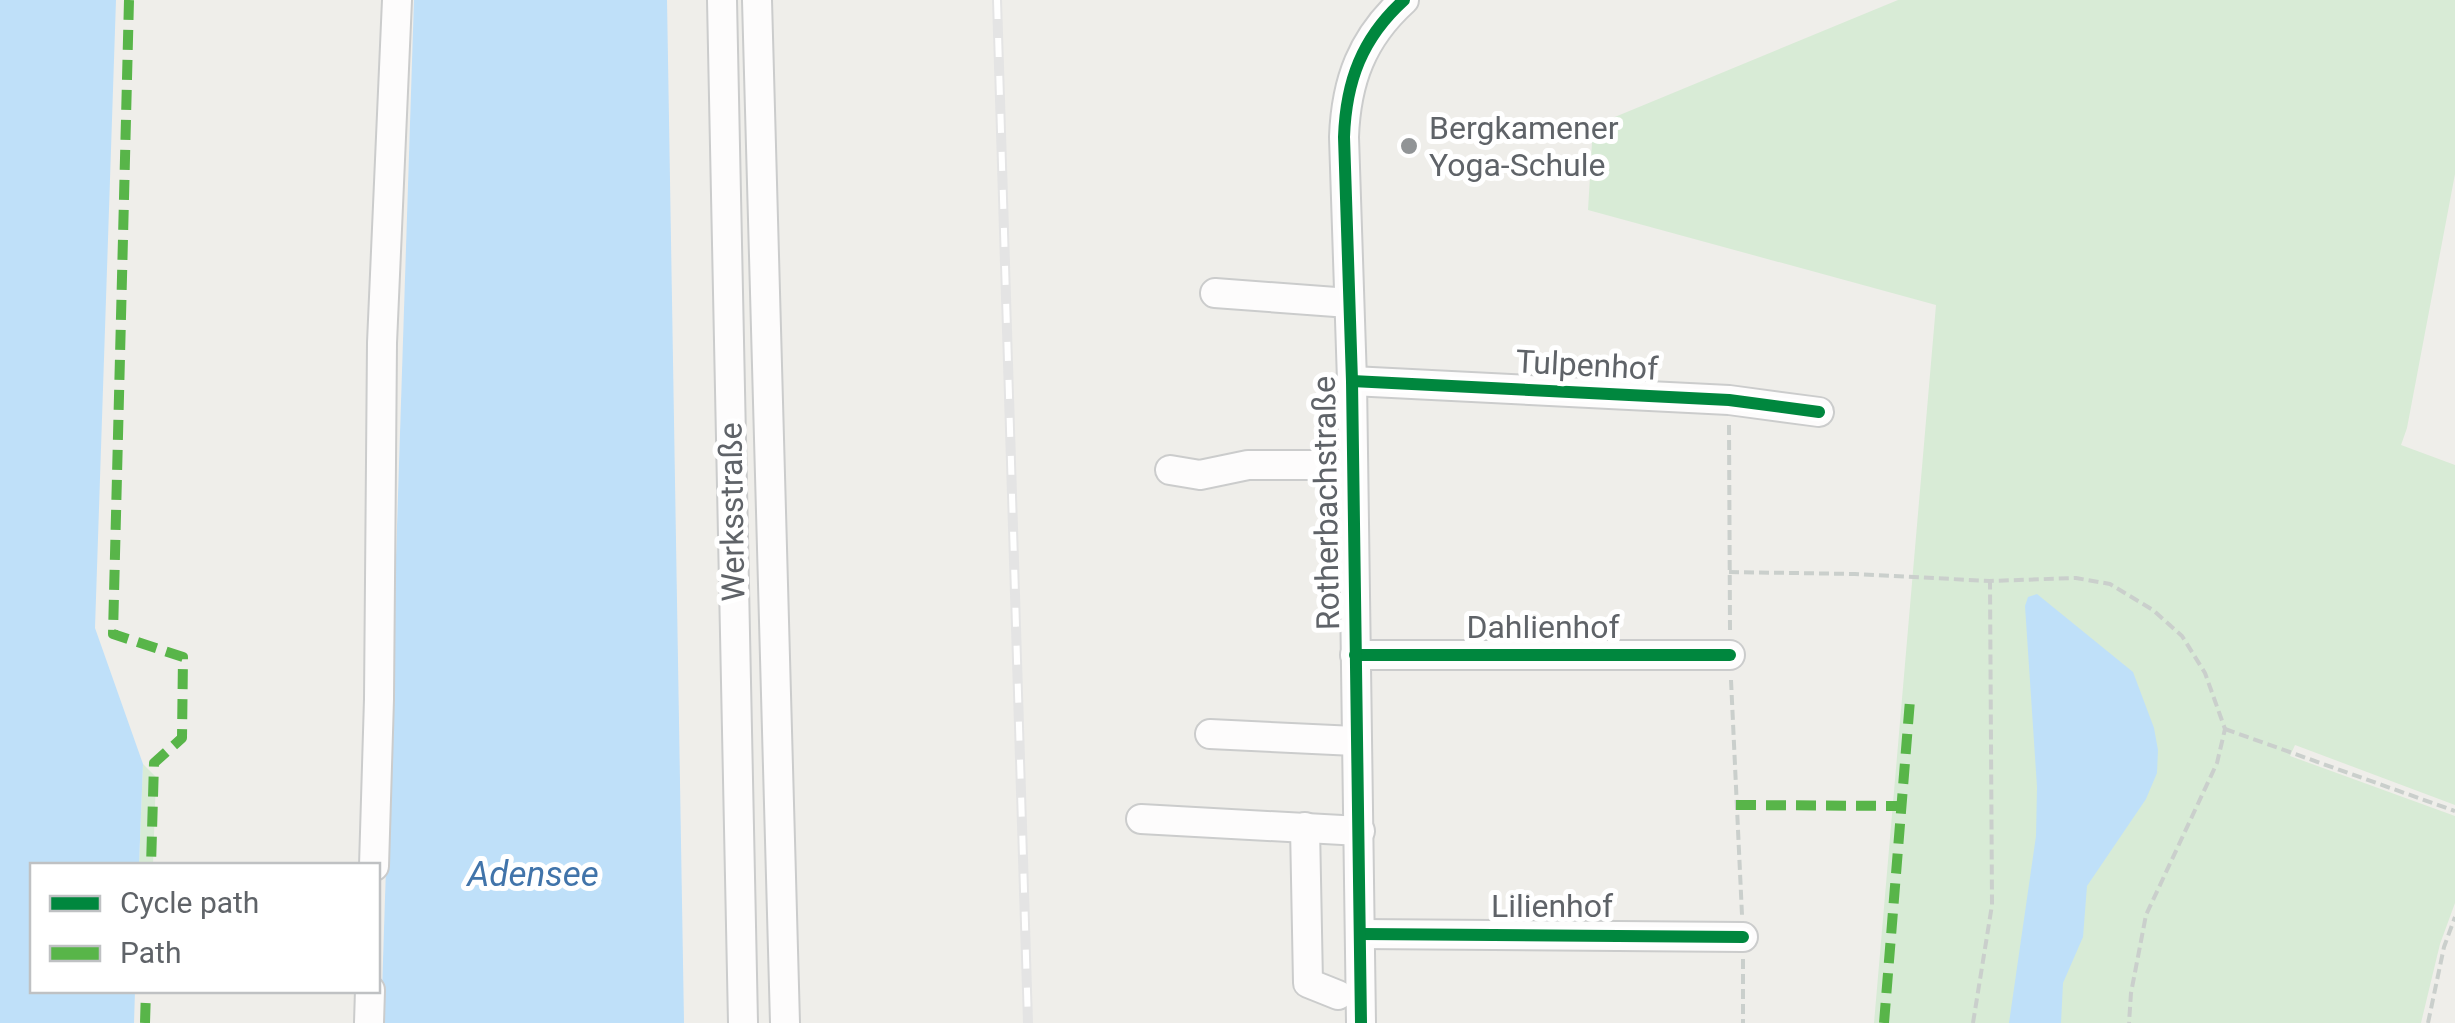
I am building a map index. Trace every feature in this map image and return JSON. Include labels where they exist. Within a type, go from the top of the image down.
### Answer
[{"type":"street","points":[[374,863],[380,698],[382,343],[397,0]]},
{"type":"street","name":"Werksstraße","points":[[722,0],[744,1023]]},
{"type":"street","points":[[756,0],[785,1023]]},
{"type":"street","name":"Rotherbachstraße","points":[[1361,1023],[1346,101],[1360,55],[1385,18],[1404,0]]},
{"type":"street","points":[[1215,293],[1349,303]]},
{"type":"street","name":"Tulpenhof","points":[[1352,381],[1729,400],[1818,412]]},
{"type":"street","points":[[1170,470],[1200,476],[1248,465],[1353,465]]},
{"type":"street","name":"Dahlienhof","points":[[1355,655],[1730,655]]},
{"type":"street","points":[[1210,734],[1355,741]]},
{"type":"street","points":[[1141,818],[1360,831]]},
{"type":"street","points":[[1305,826],[1308,983],[1338,994]]},
{"type":"street","name":"Lilienhof","points":[[1361,934],[1743,937]]},
{"type":"street","points":[[369,1023],[370,993]]},
{"type":"path","points":[[1729,400],[1730,655],[1743,937],[1743,1023]]},
{"type":"path","points":[[1729,572],[1990,581],[2076,578],[2110,584],[2154,610],[2182,636],[2204,673],[2225,729],[2217,763],[2146,916],[2129,1023]]},
{"type":"path","points":[[1972,1023],[1992,905],[1990,581]]},
{"type":"path","points":[[2225,729],[2455,811]]},
{"type":"path","points":[[2428,1023],[2444,947],[2455,917]]},
{"type":"green space","points":[[1898,0],[2455,0],[2455,174],[2401,445],[2455,465],[2455,805],[2295,745],[2290,756],[2455,816],[2455,903],[2440,944],[2421,1023],[1874,1023],[1936,305],[1588,210],[1593,126]]},
{"type":"green space","points":[[143,764],[156,777],[153,863],[139,863]]},
{"type":"water","points":[[0,0],[116,0],[95,628],[143,764],[139,863],[30,863],[30,993],[135,993],[134,1023],[0,1023]]},
{"type":"water","name":"Adensee","points":[[414,0],[667,0],[684,1023],[381,1023]]},
{"type":"water","points":[[2037,594],[2133,672],[2154,728],[2157,773],[2146,799],[2087,886],[2083,937],[2063,983],[2061,1023],[2009,1023],[2036,836],[2037,787],[2025,606],[2028,597]]},
{"type":"railway","points":[[997,0],[1028,1023]]},
{"type":"marked path","points":[[129,0],[113,634],[183,657],[182,738],[154,763],[151,863]]},
{"type":"marked path","points":[[1884,1023],[1910,700]]},
{"type":"marked path","points":[[1736,805],[1899,806]]},
{"type":"marked path","points":[[145,1023],[146,993]]},
{"type":"cycle path","points":[[1361,1023],[1352,381],[1344,137],[1348,97],[1359,62],[1377,30],[1404,0]]},
{"type":"cycle path","points":[[1352,381],[1729,400],[1819,412]]},
{"type":"cycle path","points":[[1355,655],[1730,655]]},
{"type":"cycle path","points":[[1361,934],[1743,937]]},
{"type":"place","name":"Bergkamener Yoga-Schule","points":[[1409,146]]}]
